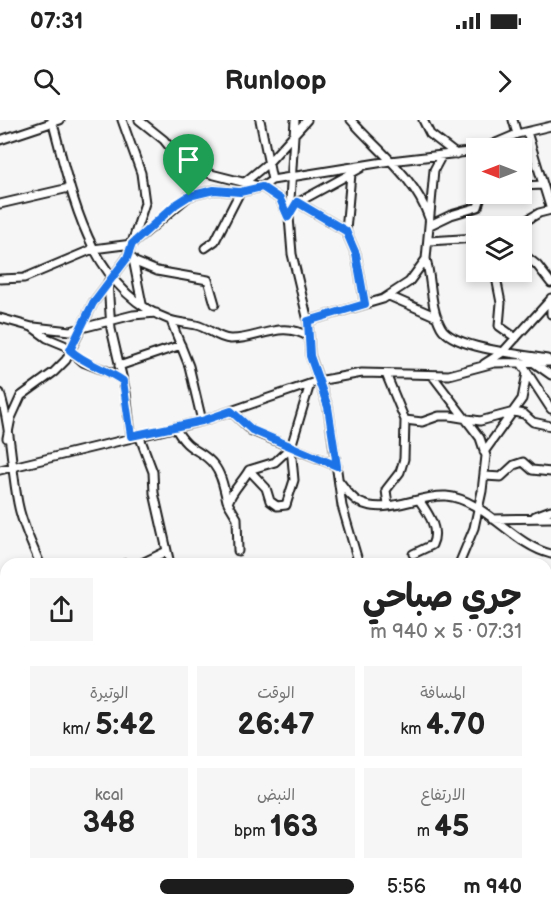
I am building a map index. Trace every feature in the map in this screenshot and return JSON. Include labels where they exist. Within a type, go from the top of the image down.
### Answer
[{"type":"street","points":[[7,438],[21,396],[54,372],[66,360],[79,329],[109,280],[127,258],[145,203],[141,173],[122,120]]},
{"type":"street","points":[[139,120],[195,171],[262,187],[280,199],[288,217]]},
{"type":"street","points":[[260,120],[272,180]]},
{"type":"street","points":[[295,120],[296,134],[288,217],[292,254],[301,300],[308,321],[310,356],[328,407],[348,532],[357,558]]},
{"type":"street","points":[[245,182],[268,163],[308,120]]},
{"type":"street","points":[[351,120],[423,199],[430,222]]},
{"type":"street","points":[[423,120],[430,134],[456,154]]},
{"type":"street","points":[[513,120],[517,134]]},
{"type":"street","points":[[0,140],[55,121],[69,188],[93,249],[109,280],[110,320],[119,366],[135,435],[153,472],[154,493],[169,558]]},
{"type":"street","points":[[508,138],[551,126]]},
{"type":"street","points":[[527,132],[551,210],[532,217]]},
{"type":"street","points":[[0,279],[24,278],[93,249],[132,244],[189,196],[214,190],[240,192],[262,187],[272,180],[390,161],[466,153]]},
{"type":"street","points":[[442,156],[434,170],[426,259],[437,317],[442,329],[450,337],[503,352],[551,361]]},
{"type":"street","points":[[288,217],[297,202],[364,165]]},
{"type":"street","points":[[351,174],[346,231],[358,265],[365,304]]},
{"type":"street","points":[[532,186],[543,185]]},
{"type":"street","points":[[0,204],[69,188]]},
{"type":"street","points":[[205,248],[216,241],[240,192]]},
{"type":"street","points":[[297,202],[346,231]]},
{"type":"street","points":[[430,222],[478,207],[479,204]]},
{"type":"street","points":[[429,241],[466,239]]},
{"type":"street","points":[[132,244],[133,261],[142,304]]},
{"type":"street","points":[[308,321],[389,296],[410,282],[426,259]]},
{"type":"street","points":[[133,261],[157,272],[208,280],[216,304]]},
{"type":"street","points":[[532,261],[551,283]]},
{"type":"street","points":[[109,280],[142,304],[171,321],[203,327],[218,336],[232,339],[290,329],[309,337]]},
{"type":"street","points":[[497,282],[501,303],[500,326],[516,338]]},
{"type":"street","points":[[389,296],[437,317]]},
{"type":"street","points":[[482,366],[503,352],[551,298]]},
{"type":"street","points":[[551,298],[551,314]]},
{"type":"street","points":[[0,318],[32,327],[79,329],[133,315],[156,313]]},
{"type":"street","points":[[171,321],[181,345],[202,421]]},
{"type":"street","points":[[32,327],[70,350],[83,362],[112,373],[123,381]]},
{"type":"street","points":[[119,366],[181,345]]},
{"type":"street","points":[[0,470],[135,435],[202,421],[318,381],[362,373],[449,375],[482,366],[551,361]]},
{"type":"street","points":[[521,363],[551,409]]},
{"type":"street","points":[[534,363],[551,375]]},
{"type":"street","points":[[484,452],[522,399],[527,373]]},
{"type":"street","points":[[386,374],[405,420],[404,459],[400,472],[386,490],[388,505]]},
{"type":"street","points":[[432,375],[480,438],[484,452],[485,476],[478,510],[474,528],[462,558]]},
{"type":"street","points":[[249,470],[267,488],[270,501],[277,506],[286,505],[294,480],[291,447],[310,384]]},
{"type":"street","points":[[0,394],[5,409],[7,438],[24,529],[37,558]]},
{"type":"street","points":[[231,411],[252,430],[337,466]]},
{"type":"street","points":[[405,420],[422,422],[439,416],[450,416],[480,421],[514,412],[524,414],[533,422],[551,426]]},
{"type":"street","points":[[175,427],[180,439],[214,464],[220,474],[228,503],[237,518],[237,551]]},
{"type":"street","points":[[228,503],[230,496],[241,485],[249,470],[275,462],[291,447]]},
{"type":"street","points":[[485,476],[501,477],[514,465],[523,462],[532,470],[551,472]]},
{"type":"street","points":[[339,482],[360,503],[388,505],[447,496],[462,500],[524,543],[551,555]]},
{"type":"street","points":[[412,554],[432,546],[435,539],[433,522],[419,500]]},
{"type":"street","points":[[492,519],[513,520],[532,517],[551,510]]},
{"type":"street","points":[[532,517],[551,518]]},
{"type":"street","points":[[152,558],[167,551]]},
{"type":"route","points":[[262,187],[280,199],[288,217],[297,202],[346,231],[356,254],[365,304],[308,321],[310,356],[328,407],[337,466],[252,430],[231,411],[202,421],[131,436],[123,381],[112,373],[83,362],[70,350],[93,303],[127,258],[132,244],[175,205],[189,196],[214,190],[240,192],[262,187]]}]
